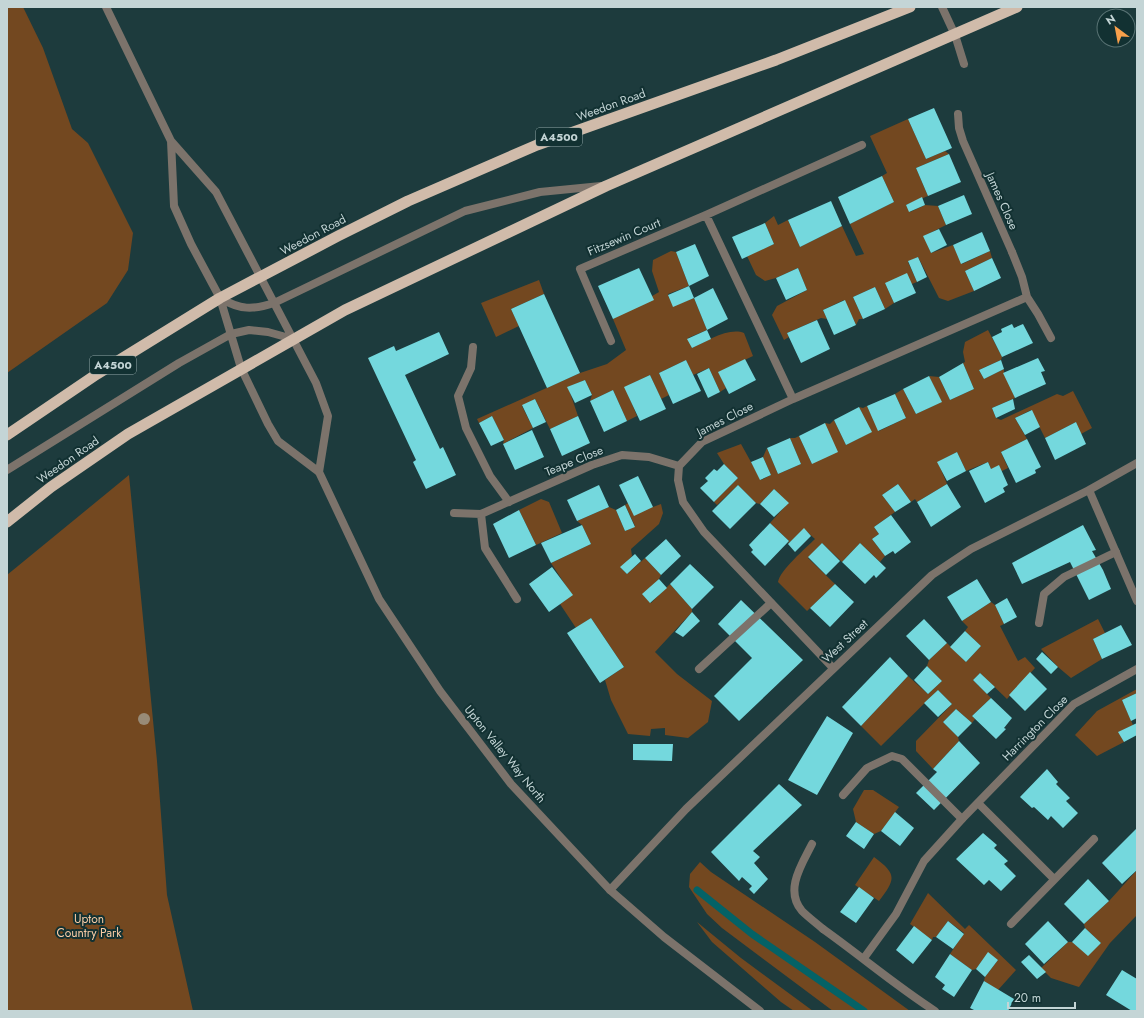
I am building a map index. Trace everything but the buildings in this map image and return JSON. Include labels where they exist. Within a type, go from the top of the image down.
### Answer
[{"type":"highway","name":"Weedon Road","points":[[7,434],[98,374],[220,298],[408,201],[537,145],[776,60],[910,7]]},
{"type":"highway","name":"Weedon Road","points":[[7,522],[51,488],[128,434],[241,368],[384,291],[606,186],[1017,7]]},
{"type":"street","points":[[106,7],[171,141],[216,192],[316,383],[328,416],[319,472]]},
{"type":"street","points":[[942,7],[955,35],[964,64]]},
{"type":"street","name":"James Close","points":[[958,114],[959,128],[963,141],[1012,252],[1022,277],[1027,297],[1038,314],[1050,338]]},
{"type":"street","name":"Upton Valley Way North","points":[[171,141],[174,206],[191,244],[220,298],[241,368],[278,442],[319,472],[379,599],[440,691],[511,784],[610,890],[664,937],[760,1011]]},
{"type":"street","name":"Fitzsewin Court","points":[[611,341],[580,269],[706,215],[862,145]]},
{"type":"street","name":"Weedon Road","points":[[220,298],[232,305],[245,308],[261,307],[274,303],[465,211],[540,192],[606,186]]},
{"type":"street","points":[[706,215],[793,399]]},
{"type":"street","name":"James Close","points":[[679,466],[702,442],[793,399],[1027,297]]},
{"type":"street","name":"Weedon Road","points":[[7,470],[179,363],[231,334],[249,330],[268,332],[293,339]]},
{"type":"street","points":[[473,347],[470,368],[458,396],[466,428],[490,476],[509,502]]},
{"type":"street","name":"Teape Close","points":[[454,512],[481,514],[592,465],[622,455],[648,457],[679,466]]},
{"type":"street","name":"West Street","points":[[610,890],[686,809],[932,575],[970,549],[1089,490],[1137,463]]},
{"type":"street","points":[[679,466],[678,480],[683,502],[704,532],[833,668]]},
{"type":"street","points":[[1089,490],[1137,601]]},
{"type":"street","points":[[481,514],[485,548],[517,599]]},
{"type":"street","points":[[1039,623],[1044,594],[1064,577],[1116,552]]},
{"type":"street","points":[[699,669],[771,603]]},
{"type":"street","name":"Harrington Close","points":[[864,958],[896,914],[924,861],[962,819],[1074,704],[1137,669]]},
{"type":"street","points":[[843,795],[868,768],[892,756],[902,759],[962,819]]},
{"type":"street","points":[[978,803],[1054,879]]},
{"type":"street","points":[[1011,924],[1094,839]]},
{"type":"street","points":[[812,844],[795,878],[794,894],[801,910],[823,929],[864,958],[902,989],[935,1011]]},
{"type":"green space","points":[[7,7],[23,7],[43,48],[72,129],[88,143],[133,233],[128,270],[107,303],[7,373]]},
{"type":"green space","points":[[908,119],[926,159],[945,151],[949,154],[916,168],[928,196],[906,205],[910,212],[925,205],[938,206],[946,225],[924,236],[931,253],[953,245],[962,264],[990,251],[992,258],[965,271],[974,291],[948,301],[939,298],[918,257],[908,262],[917,282],[912,284],[885,283],[894,303],[885,309],[875,287],[853,297],[863,319],[859,319],[856,325],[844,300],[823,310],[827,319],[821,318],[787,333],[789,337],[784,340],[772,315],[777,306],[807,290],[798,268],[776,278],[765,281],[756,275],[747,256],[774,244],[765,223],[774,216],[778,225],[788,220],[800,247],[842,226],[856,256],[864,254],[850,224],[894,202],[882,176],[887,173],[870,136]]},
{"type":"green space","points":[[671,251],[676,252],[689,286],[668,294],[673,306],[694,298],[707,330],[688,338],[692,348],[724,334],[731,332],[744,333],[753,356],[719,372],[726,388],[720,392],[709,368],[693,375],[686,360],[659,373],[669,395],[661,399],[650,375],[625,387],[637,416],[627,421],[613,390],[590,401],[592,395],[585,380],[568,387],[578,416],[550,429],[535,399],[522,406],[533,428],[503,444],[504,440],[492,416],[479,423],[477,419],[580,373],[607,364],[626,350],[613,319],[659,292],[652,271],[653,260]]},
{"type":"green space","points":[[539,280],[544,294],[511,309],[519,326],[496,337],[481,303]]},
{"type":"green space","points":[[988,330],[1002,357],[1001,360],[979,370],[984,379],[1004,369],[1004,373],[1015,398],[992,408],[996,418],[1001,420],[1057,394],[1063,396],[1073,391],[1092,428],[1081,434],[1076,422],[1045,438],[1031,410],[1015,418],[1027,439],[1001,452],[1008,468],[1002,471],[991,469],[988,462],[966,471],[957,452],[938,462],[947,484],[917,502],[915,499],[911,502],[898,484],[882,495],[895,512],[874,527],[879,534],[872,539],[885,556],[880,562],[860,543],[842,562],[822,543],[808,558],[835,584],[807,611],[778,582],[783,571],[788,565],[815,539],[804,529],[788,544],[789,541],[770,523],[788,503],[774,489],[760,504],[756,503],[738,485],[717,505],[714,502],[738,478],[724,464],[717,453],[741,444],[761,480],[771,475],[763,457],[767,448],[778,474],[801,464],[790,438],[799,436],[812,464],[825,423],[830,424],[834,420],[846,445],[871,432],[859,407],[863,408],[867,406],[879,431],[906,418],[895,394],[903,389],[916,414],[941,402],[929,376],[939,377],[950,400],[974,389],[963,363],[965,362],[963,352],[965,342]]},
{"type":"green space","name":"Upton Country Park","points":[[129,475],[157,761],[167,895],[193,1011],[7,1011],[7,575]]},
{"type":"green space","points":[[541,499],[549,502],[562,533],[536,545],[519,510]]},
{"type":"green space","points":[[628,503],[653,507],[661,504],[663,513],[659,524],[631,549],[632,556],[621,568],[627,574],[645,558],[661,575],[643,595],[651,603],[670,584],[692,609],[692,612],[655,652],[677,674],[712,701],[708,722],[688,738],[665,735],[665,728],[651,729],[650,736],[628,734],[611,700],[605,680],[624,667],[591,618],[576,628],[560,604],[572,595],[551,563],[591,544],[582,525],[577,521],[609,507],[616,510],[625,531],[635,526],[625,505]]},
{"type":"green space","points":[[991,602],[995,605],[1004,624],[1000,626],[1018,661],[1025,657],[1035,668],[1007,699],[980,673],[973,680],[991,698],[972,716],[975,719],[972,723],[956,709],[943,722],[958,737],[959,741],[933,769],[916,751],[916,741],[952,704],[938,690],[881,746],[861,726],[908,676],[928,694],[942,681],[927,666],[929,660],[947,643],[966,662],[981,646],[965,631],[968,627],[962,621]]},
{"type":"green space","points":[[1098,619],[1105,633],[1093,639],[1102,659],[1071,678],[1041,649]]},
{"type":"green space","points":[[1137,689],[1137,693],[1122,700],[1133,725],[1119,732],[1124,742],[1097,756],[1075,735],[1097,711]]},
{"type":"green space","points":[[864,790],[873,790],[899,807],[881,831],[874,834],[856,822],[853,809]]},
{"type":"green space","points":[[874,857],[887,868],[892,877],[889,887],[879,901],[855,885]]},
{"type":"green space","points":[[700,862],[711,872],[815,942],[910,1011],[833,1011],[722,928],[707,914],[689,887],[690,874]]},
{"type":"green space","points":[[1137,870],[1137,915],[1110,943],[1079,987],[1051,978],[1041,968],[1068,942],[1072,942],[1088,955],[1101,943],[1085,928],[1084,924],[1109,901]]},
{"type":"green space","points":[[928,893],[965,929],[969,925],[1016,970],[998,990],[984,981],[985,977],[998,960],[988,953],[976,969],[972,970],[950,954],[964,933],[948,921],[932,940],[910,924]]},
{"type":"green space","points":[[697,922],[741,958],[813,1011],[794,1011],[781,1002],[712,942]]},
{"type":"waterway","points":[[697,890],[752,934],[864,1011]]}]
